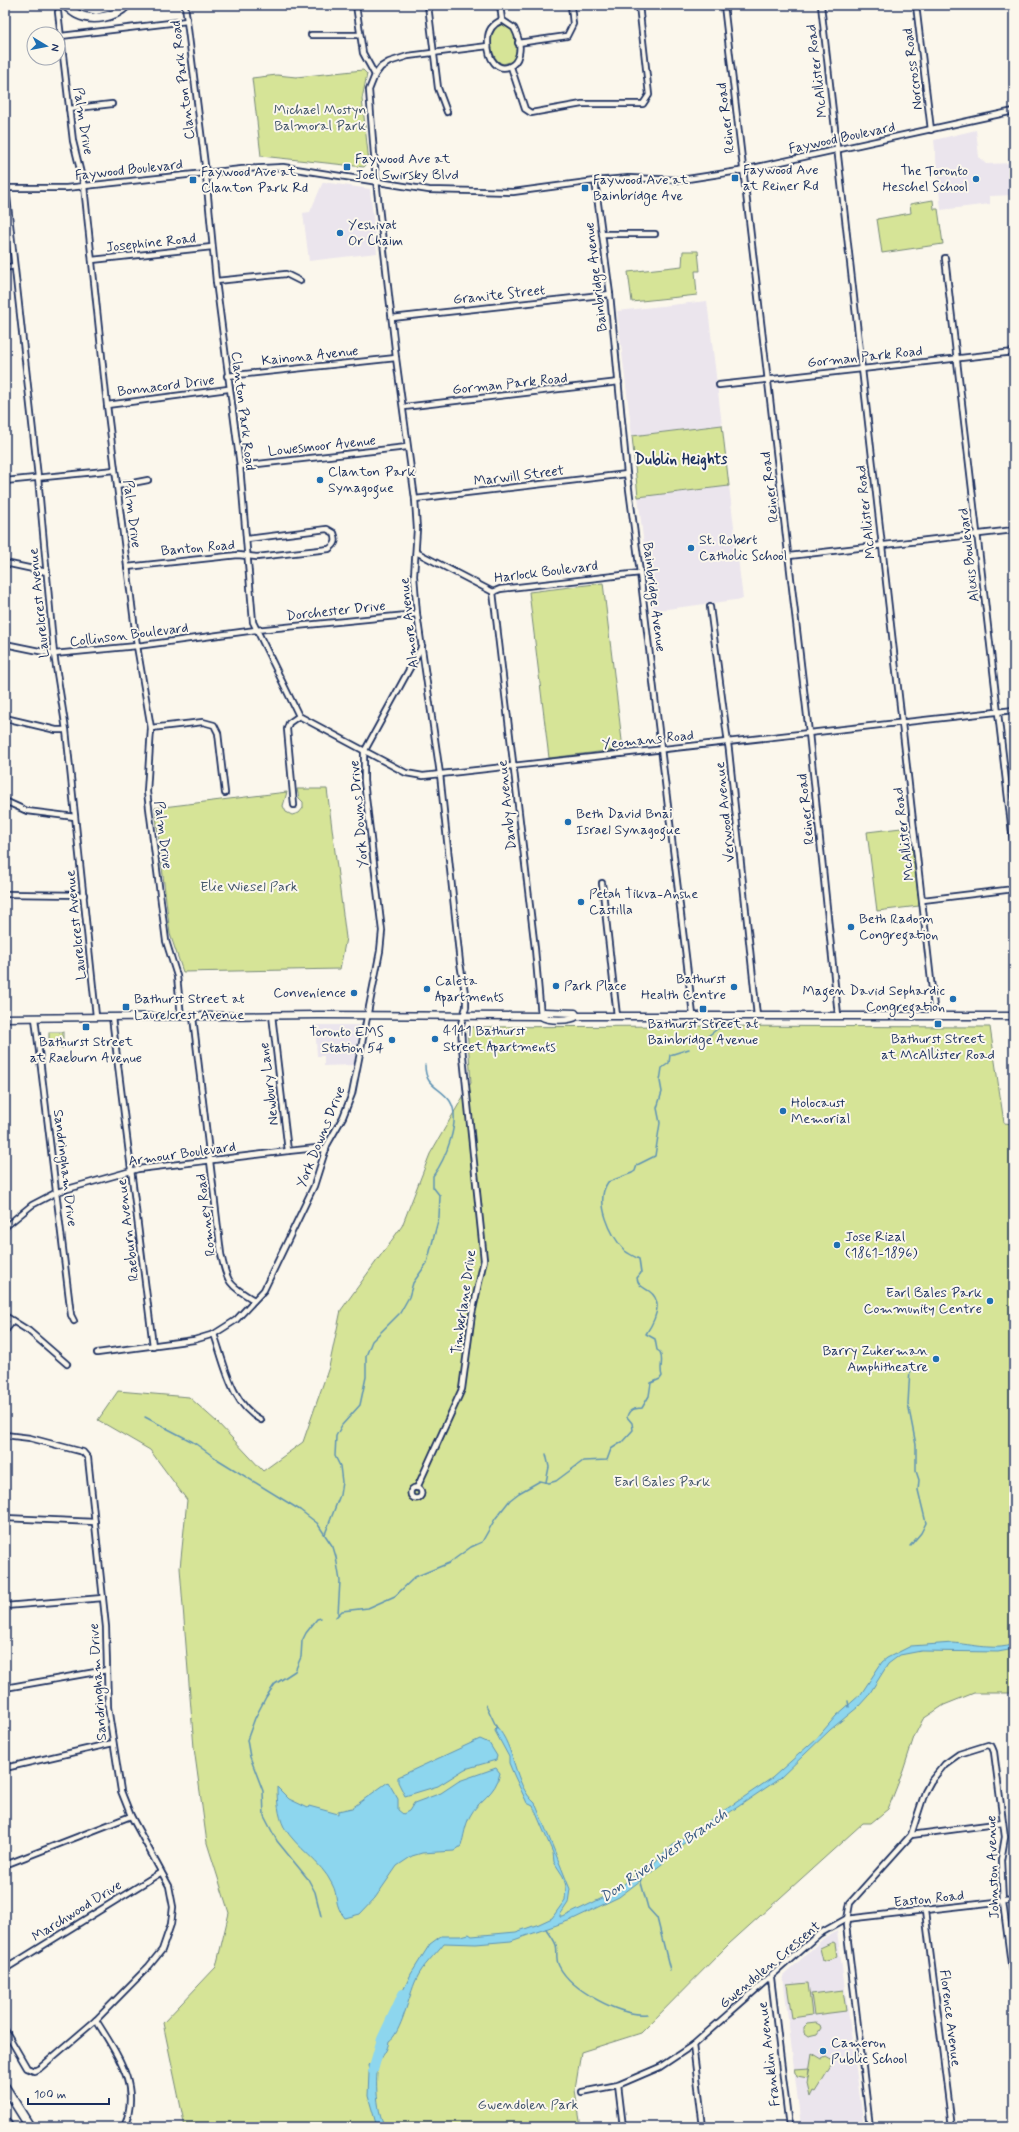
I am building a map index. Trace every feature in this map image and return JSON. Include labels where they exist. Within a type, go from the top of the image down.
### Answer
[{"type":"highway","points":[[65,5],[78,14],[92,18],[107,16],[122,10],[127,5]]},
{"type":"highway","points":[[79,5],[96,10],[114,5]]},
{"type":"highway","points":[[5,2087],[30,2127]]},
{"type":"highway","points":[[5,2121],[9,2127]]},
{"type":"main road","points":[[5,1018],[272,1015],[541,1016],[544,1012],[575,1013],[578,1016],[1014,1016]]},
{"type":"street","name":"Clanton Park Road","points":[[185,5],[228,389],[240,466],[254,622],[256,630],[299,716]]},
{"type":"street","points":[[356,5],[363,53],[375,75],[381,67],[389,62],[408,56],[488,46]]},
{"type":"street","points":[[428,5],[438,88],[447,112]]},
{"type":"street","points":[[500,5],[502,20],[514,28],[518,43],[518,58],[511,67],[505,68],[496,64],[491,59],[488,46],[490,30],[494,25],[502,20]]},
{"type":"street","points":[[518,43],[567,36],[573,24],[571,5]]},
{"type":"street","points":[[511,67],[525,109],[531,113],[582,104],[643,104],[649,95],[638,5]]},
{"type":"street","name":"Reiner Road","points":[[724,5],[769,379],[809,732],[838,1015]]},
{"type":"street","name":"McAllister Road","points":[[821,5],[935,1016]]},
{"type":"street","name":"Norcross Road","points":[[916,5],[931,130]]},
{"type":"street","name":"Palm Drive","points":[[58,12],[60,26]]},
{"type":"street","points":[[66,35],[187,21]]},
{"type":"street","points":[[311,35],[360,35]]},
{"type":"street","name":"Palm Drive","points":[[64,66],[73,141],[84,186],[107,405],[136,646],[151,728],[147,792],[166,941],[177,976],[181,1017]]},
{"type":"street","name":"Almore Avenue","points":[[375,75],[369,90],[369,98],[376,180],[396,358],[404,406],[407,447],[415,499],[416,552],[414,576],[417,614],[440,774],[460,963],[466,999],[463,1015]]},
{"type":"street","points":[[69,109],[112,104]]},
{"type":"street","name":"Faywood Boulevard","points":[[6,188],[84,186],[205,173],[283,167],[376,180],[429,190],[513,192],[595,180],[628,178],[681,180],[703,178],[744,170],[1014,111]]},
{"type":"street","name":"Bainbridge Avenue","points":[[595,180],[610,294],[627,474],[662,749],[693,1015]]},
{"type":"street","name":"Laurelcrest Avenue","points":[[6,188],[38,477],[54,654],[66,730],[96,1016]]},
{"type":"street","points":[[602,234],[655,234]]},
{"type":"street","name":"Josephine Road","points":[[92,260],[212,247]]},
{"type":"street","name":"Alexis Boulevard","points":[[945,258],[958,358],[1014,850]]},
{"type":"street","points":[[5,268],[14,266]]},
{"type":"street","points":[[216,281],[286,274],[300,281]]},
{"type":"street","name":"Granite Street","points":[[392,318],[610,294]]},
{"type":"street","name":"Gorman Park Road","points":[[719,385],[1014,352]]},
{"type":"street","name":"Kainona Avenue","points":[[227,376],[396,358]]},
{"type":"street","name":"Gorman Park Road","points":[[404,406],[619,382]]},
{"type":"street","name":"Bonnacord Drive","points":[[107,405],[228,389]]},
{"type":"street","name":"Lowesmoor Avenue","points":[[240,466],[407,447]]},
{"type":"street","points":[[5,481],[115,470]]},
{"type":"street","name":"Marwill Street","points":[[415,499],[627,474]]},
{"type":"street","points":[[117,486],[148,480]]},
{"type":"street","name":"Banton Road","points":[[127,566],[248,555],[257,557],[329,549],[336,543],[337,539],[334,533],[327,529],[246,539]]},
{"type":"street","points":[[789,556],[1014,530]]},
{"type":"street","name":"Harlock Boulevard","points":[[416,552],[494,592],[500,589],[640,573]]},
{"type":"street","points":[[5,564],[47,572]]},
{"type":"street","name":"Danby Avenue","points":[[494,592],[541,1016]]},
{"type":"street","name":"Verwood Avenue","points":[[710,607],[728,742],[757,1016]]},
{"type":"street","name":"Dorchester Drive","points":[[256,630],[417,614]]},
{"type":"street","name":"Collinson Boulevard","points":[[5,644],[54,654],[136,646],[256,630]]},
{"type":"street","name":"York Downs Drive","points":[[97,1353],[194,1340],[214,1334],[236,1320],[264,1290],[314,1186],[326,1150],[343,1117],[352,1094],[368,1016],[382,931],[364,781],[364,752],[422,646]]},
{"type":"street","name":"Yeomans Road","points":[[299,716],[364,752],[406,773],[423,776],[1014,710]]},
{"type":"street","points":[[294,805],[287,729],[289,723],[299,716]]},
{"type":"street","points":[[5,718],[56,730],[66,730]]},
{"type":"street","points":[[151,728],[203,722],[214,725],[218,733],[225,793]]},
{"type":"street","points":[[5,801],[27,811],[51,816],[75,817]]},
{"type":"street","points":[[602,883],[617,1016]]},
{"type":"street","points":[[923,900],[1014,889]]},
{"type":"street","points":[[5,894],[84,895]]},
{"type":"street","name":"Newbury Lane","points":[[272,1015],[288,1151]]},
{"type":"street","name":"Timberlane Drive","points":[[417,1488],[462,1389],[472,1314],[484,1260],[462,1047],[461,1024],[463,1015]]},
{"type":"street","name":"Raeburn Avenue","points":[[112,1017],[153,1346]]},
{"type":"street","name":"Romney Road","points":[[193,1017],[221,1254],[226,1277],[235,1289],[254,1300]]},
{"type":"street","name":"Sandringham Drive","points":[[35,1018],[58,1192],[71,1315],[74,1321]]},
{"type":"street","name":"Armour Boulevard","points":[[5,1227],[32,1205],[58,1192],[132,1171],[288,1151],[317,1148],[326,1150]]},
{"type":"street","points":[[5,1316],[50,1347],[67,1364]]},
{"type":"street","points":[[5,1330],[13,1321]]},
{"type":"street","points":[[214,1334],[234,1392],[251,1414],[261,1420]]},
{"type":"street","name":"Sandringham Drive","points":[[5,1435],[30,1438],[83,1452],[88,1458],[103,1598],[108,1708],[113,1744],[122,1791],[131,1816],[160,1872],[169,1886],[173,1907],[172,1924],[162,1950],[96,2020],[40,2068],[34,2071],[27,2068],[5,2030]]},
{"type":"street","points":[[5,1518],[95,1522]]},
{"type":"street","points":[[5,1606],[103,1598]]},
{"type":"street","points":[[5,1688],[107,1670]]},
{"type":"street","points":[[5,1768],[113,1744]]},
{"type":"street","name":"Johnston Avenue","points":[[911,1835],[925,1792],[931,1781],[945,1764],[959,1754],[988,1745],[992,1747],[1005,1837],[1001,1860],[1003,1902],[1014,1987]]},
{"type":"street","points":[[5,1866],[131,1816]]},
{"type":"street","points":[[870,2127],[846,1919],[850,1903],[911,1835],[1003,1823]]},
{"type":"street","name":"Marchwood Drive","points":[[5,1969],[160,1872]]},
{"type":"street","name":"Easton Road","points":[[846,1919],[1014,1900]]},
{"type":"street","name":"Florence Avenue","points":[[925,1911],[952,2127]]},
{"type":"street","name":"Gwendolen Crescent","points":[[582,2092],[618,2085],[660,2067],[693,2045],[771,1978],[819,1934],[846,1919]]},
{"type":"street","name":"Franklin Avenue","points":[[771,1978],[789,2127]]},
{"type":"street","points":[[96,2020],[121,2059],[127,2077],[131,2099],[124,2127]]},
{"type":"street","points":[[693,2045],[703,2127]]},
{"type":"street","points":[[618,2085],[623,2127]]},
{"type":"street","points":[[1007,2127],[1014,2126]]},
{"type":"shaded area","name":"The Toronto Heschel School","points":[[976,130],[979,157],[986,164],[1014,163],[1014,195],[990,196],[990,204],[941,210],[934,140]]},
{"type":"shaded area","name":"Yeshivat Or Chaim","points":[[323,182],[370,189],[377,253],[309,261],[303,213],[310,212]]},
{"type":"shaded area","points":[[707,301],[722,425],[632,436],[617,311]]},
{"type":"shaded area","name":"St. Robert Catholic School","points":[[729,486],[743,599],[652,611],[638,497]]},
{"type":"shaded area","points":[[315,1025],[360,1025],[354,1065],[324,1066],[324,1056],[317,1056]]},
{"type":"shaded area","name":"Cameron Public School","points":[[837,1931],[864,2127],[801,2127],[783,1976],[824,1938]]},
{"type":"green space","points":[[505,24],[512,28],[517,49],[513,61],[503,64],[495,58],[491,42],[493,31],[496,27]]},
{"type":"green space","name":"Michael Mostyn Balmoral Park","points":[[363,70],[367,74],[362,99],[369,162],[364,167],[261,156],[252,78],[277,75],[296,77]]},
{"type":"green space","points":[[933,200],[934,209],[938,209],[943,244],[882,253],[877,219],[911,213],[910,204]]},
{"type":"green space","points":[[683,251],[698,251],[700,271],[695,271],[697,295],[632,302],[628,272],[682,266]]},
{"type":"green space","points":[[722,425],[729,486],[638,497],[632,436]]},
{"type":"green space","points":[[603,583],[623,749],[549,758],[529,592]]},
{"type":"green space","name":"Elie Wiesel Park","points":[[297,789],[327,789],[346,938],[340,969],[183,972],[170,934],[155,808],[287,792],[283,806],[286,812],[292,815],[299,813],[303,808],[303,802],[299,798]]},
{"type":"green space","points":[[910,827],[919,906],[877,911],[867,832]]},
{"type":"green space","name":"Earl Bales Park","points":[[467,1027],[990,1027],[1004,1123],[1014,1124],[1014,1693],[974,1693],[944,1705],[923,1719],[914,1737],[903,1771],[888,1809],[871,1823],[863,1823],[729,1944],[641,2033],[581,2052],[575,2090],[581,2127],[185,2127],[163,2023],[216,1967],[229,1913],[207,1843],[194,1748],[180,1568],[187,1500],[150,1450],[98,1420],[118,1391],[189,1397],[217,1422],[263,1471],[303,1442],[329,1367],[341,1310],[402,1226],[430,1154],[471,1083]]},
{"type":"green space","points":[[49,1032],[63,1032],[63,1048],[49,1048]]},
{"type":"green space","points":[[833,1942],[835,1943],[837,1957],[823,1961],[820,1948]]},
{"type":"green space","points":[[808,1983],[812,2015],[792,2018],[787,1985]]},
{"type":"green space","points":[[843,1990],[846,2011],[814,2015],[811,1994]]},
{"type":"green space","points":[[816,2023],[820,2025],[821,2028],[817,2034],[808,2036],[804,2033],[804,2027],[807,2024]]},
{"type":"green space","points":[[812,2053],[822,2059],[826,2057],[831,2060],[834,2057],[836,2058],[815,2092],[813,2091],[810,2097],[807,2084]]},
{"type":"green space","points":[[809,2068],[808,2078],[797,2076],[795,2069]]},
{"type":"water","points":[[953,1643],[985,1647],[1001,1647],[1014,1643],[1014,1649],[998,1652],[921,1651],[900,1655],[888,1664],[868,1696],[858,1707],[830,1730],[779,1779],[683,1844],[662,1864],[619,1897],[571,1920],[511,1941],[476,1944],[444,1943],[425,1965],[419,1975],[413,1987],[401,2023],[389,2041],[379,2063],[377,2069],[377,2096],[380,2115],[386,2127],[377,2127],[368,2096],[368,2065],[378,2056],[388,2019],[398,2008],[399,1999],[411,1974],[430,1944],[441,1936],[461,1936],[469,1934],[472,1936],[516,1932],[552,1918],[565,1900],[566,1886],[563,1876],[554,1862],[553,1853],[533,1806],[527,1803],[514,1775],[509,1763],[509,1757],[495,1731],[496,1726],[503,1735],[507,1744],[522,1786],[535,1803],[570,1889],[568,1903],[560,1915],[560,1917],[563,1917],[619,1890],[625,1883],[653,1864],[672,1846],[772,1778],[817,1738],[836,1716],[861,1694],[882,1662],[887,1658],[911,1646]]},
{"type":"water","points":[[480,1739],[489,1743],[497,1756],[496,1760],[465,1769],[438,1786],[405,1796],[398,1782],[398,1777]]},
{"type":"water","points":[[496,1768],[500,1773],[498,1781],[491,1792],[473,1810],[468,1819],[461,1846],[454,1851],[422,1853],[412,1856],[397,1866],[375,1898],[360,1914],[345,1918],[337,1904],[334,1888],[327,1876],[322,1868],[289,1835],[284,1827],[279,1812],[277,1787],[289,1799],[308,1808],[309,1806],[338,1814],[338,1811],[352,1808],[388,1782],[398,1799],[398,1810],[403,1814],[409,1811],[414,1803],[441,1793],[459,1781]]},
{"type":"waterway","points":[[708,1036],[720,1027]]},
{"type":"waterway","points":[[336,1617],[342,1611],[368,1608],[395,1596],[415,1577],[449,1563],[471,1547],[482,1542],[495,1519],[510,1500],[519,1493],[540,1481],[549,1483],[556,1481],[583,1461],[607,1460],[611,1449],[622,1442],[633,1430],[632,1423],[627,1417],[629,1412],[642,1408],[649,1396],[651,1383],[660,1379],[662,1376],[662,1358],[660,1352],[657,1350],[655,1339],[646,1334],[655,1318],[657,1306],[654,1296],[638,1283],[637,1278],[641,1273],[639,1259],[625,1251],[614,1237],[604,1209],[604,1190],[608,1182],[632,1173],[635,1171],[637,1165],[655,1156],[660,1123],[657,1108],[662,1092],[660,1081],[662,1068],[669,1063],[670,1055],[689,1049]]},
{"type":"waterway","points":[[325,1534],[340,1495],[342,1482],[340,1466],[335,1456],[336,1436],[342,1425],[360,1405],[366,1377],[366,1356],[372,1341],[400,1313],[409,1297],[413,1283],[427,1263],[439,1217],[440,1196],[433,1187],[433,1176],[447,1150],[453,1129],[454,1118],[450,1101],[433,1086],[427,1078],[425,1065]]},
{"type":"waterway","points":[[910,1368],[908,1404],[916,1445],[916,1471],[919,1480],[918,1490],[926,1523],[921,1533],[910,1546]]},
{"type":"waterway","points":[[145,1417],[193,1442],[217,1459],[300,1510],[317,1523],[333,1547],[336,1557],[340,1581],[338,1614]]},
{"type":"waterway","points":[[546,1454],[549,1467],[546,1482]]},
{"type":"waterway","points":[[321,1618],[317,1619],[306,1633],[302,1641],[301,1657],[295,1671],[275,1684],[266,1697],[255,1718],[247,1740],[250,1757],[263,1791],[264,1816],[277,1841],[308,1879],[315,1892],[321,1916]]},
{"type":"waterway","name":"Don River West Branch","points":[[848,1701],[849,1707]]},
{"type":"waterway","points":[[486,1705],[497,1728]]},
{"type":"waterway","points":[[640,1879],[648,1908],[657,1918],[670,1970]]},
{"type":"waterway","points":[[546,1929],[556,1945],[557,1961],[559,1966],[574,1984],[585,1993],[611,2006],[636,2014],[647,2014]]},
{"type":"waterway","name":"Don River West Branch","points":[[373,2070],[382,2039],[403,1994]]},
{"type":"waterway","points":[[427,2127],[436,2124],[446,2127]]},
{"type":"place","name":"Faywood Ave at Joel Swirsky Blvd","points":[[347,167]]},
{"type":"place","name":"Faywood Ave at Reiner Rd","points":[[735,178]]},
{"type":"place","name":"The Toronto Heschel School","points":[[976,179]]},
{"type":"place","name":"Faywood Ave at Clanton Park Rd","points":[[193,180]]},
{"type":"place","name":"Faywood Ave at Bainbridge Ave","points":[[585,188]]},
{"type":"place","name":"Yeshivat Or Chaim","points":[[340,233]]},
{"type":"place","name":"Clanton Park Synagogue","points":[[320,480]]},
{"type":"place","name":"St. Robert Catholic School","points":[[691,548]]},
{"type":"place","name":"Beth David Bnai Israel Synagogue","points":[[568,822]]},
{"type":"place","name":"Petah Tikva-Anshe Castilla","points":[[581,902]]},
{"type":"place","name":"Beth Radom Congregation","points":[[851,927]]},
{"type":"place","name":"Park Place","points":[[556,986]]},
{"type":"place","name":"Bathurst Health Centre","points":[[734,987]]},
{"type":"place","name":"Caleta Apartments","points":[[427,989]]},
{"type":"place","name":"Convenience","points":[[354,993]]},
{"type":"place","name":"Magen David Sephardic Congregation","points":[[953,999]]},
{"type":"place","name":"Bathurst Street at Laurelcrest Avenue","points":[[126,1007]]},
{"type":"place","name":"Bathurst Street at Bainbridge Avenue","points":[[703,1009]]},
{"type":"place","name":"Bathurst Street at McAllister Road","points":[[938,1024]]},
{"type":"place","name":"Bathurst Street at Raeburn Avenue","points":[[86,1027]]},
{"type":"place","name":"4141 Bathurst Street Apartments","points":[[435,1039]]},
{"type":"place","name":"Toronto EMS Station 54","points":[[392,1040]]},
{"type":"place","name":"Holocaust Memorial","points":[[783,1111]]},
{"type":"place","name":"Jose Rizal (1861-1896)","points":[[837,1245]]},
{"type":"place","name":"Earl Bales Park Community Centre","points":[[990,1301]]},
{"type":"place","name":"Barry Zukerman Amphitheatre","points":[[936,1359]]},
{"type":"place","name":"Cameron Public School","points":[[823,2051]]},
{"type":"district","name":"Dublin Heights","points":[[681,460]]},
{"type":"park label","name":"Gwendolen Park","points":[[528,2105]]}]
